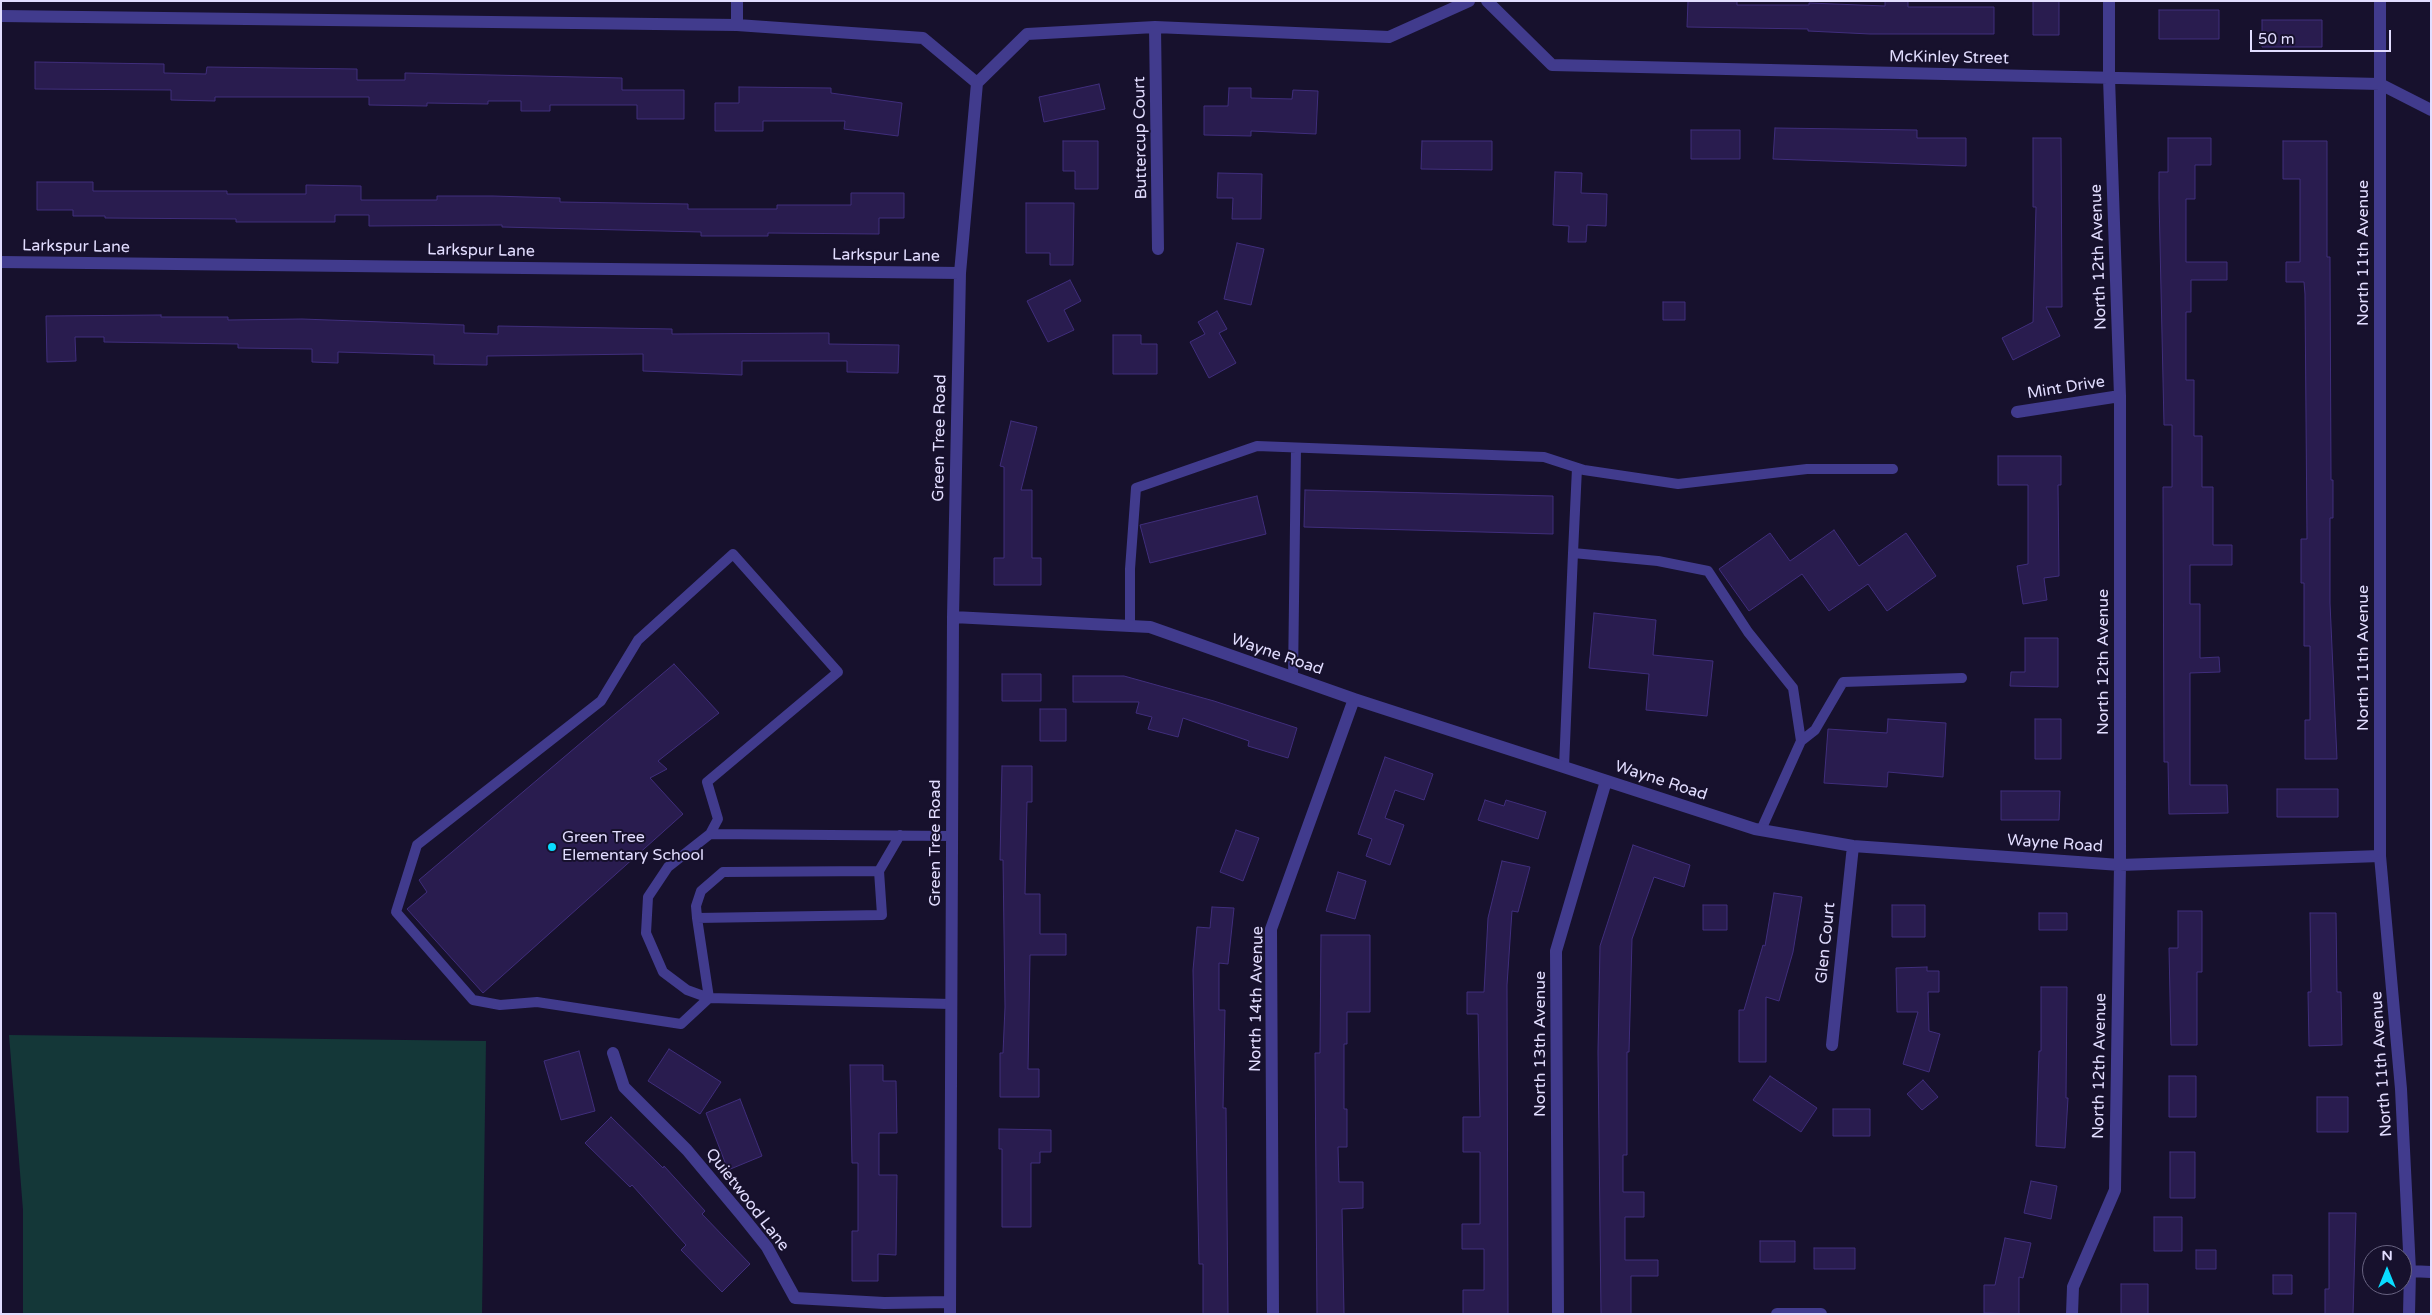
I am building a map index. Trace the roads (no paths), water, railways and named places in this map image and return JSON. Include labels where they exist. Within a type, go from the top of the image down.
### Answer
[{"type":"street","points":[[737,1],[737,25]]},
{"type":"street","points":[[1,16],[737,25],[923,38],[977,83],[1027,34],[1155,27],[1389,36],[1470,1]]},
{"type":"street","name":"McKinley Street","points":[[1486,1],[1552,65],[2380,84],[2431,110]]},
{"type":"street","name":"North 12th Avenue","points":[[2072,1314],[2073,1286],[2115,1190],[2120,865],[2120,396],[2109,78],[2109,1]]},
{"type":"street","name":"North 11th Avenue","points":[[2380,1],[2380,856],[2401,1089],[2409,1245]]},
{"type":"street","name":"Buttercup Court","points":[[1155,27],[1158,249]]},
{"type":"street","name":"Green Tree Road","points":[[950,1308],[953,617],[960,273],[977,83]]},
{"type":"street","name":"Larkspur Lane","points":[[1,262],[960,273]]},
{"type":"street","name":"Mint Drive","points":[[2017,412],[2120,396]]},
{"type":"street","name":"Wayne Road","points":[[953,617],[1150,627],[1354,699],[1761,830],[1853,846],[2120,865],[2380,856]]},
{"type":"street","name":"North 14th Avenue","points":[[1273,1314],[1271,929],[1354,699]]},
{"type":"street","name":"North 13th Avenue","points":[[1558,1314],[1556,952],[1606,781]]},
{"type":"street","name":"Glen Court","points":[[1832,1044],[1853,846]]},
{"type":"street","name":"Quietwood Lane","points":[[613,1053],[624,1088],[687,1150],[743,1217],[767,1247],[795,1298],[950,1308]]},
{"type":"street","points":[[2412,1272],[2431,1272]]},
{"type":"street","name":"North 11th Avenue","points":[[2409,1295],[2409,1314]]},
{"type":"street","points":[[1777,1314],[1821,1314]]},
{"type":"lane","points":[[1130,626],[1130,569],[1136,488],[1257,446],[1544,457],[1577,468],[1678,484],[1807,469],[1893,469]]},
{"type":"lane","points":[[1293,678],[1296,448]]},
{"type":"lane","points":[[1564,767],[1577,468]]},
{"type":"lane","points":[[1573,553],[1658,561],[1708,571],[1748,632],[1792,688],[1801,741]]},
{"type":"lane","points":[[709,998],[681,1024],[538,1002],[500,1005],[473,1000],[396,912],[417,845],[602,701],[638,640],[734,554],[838,672],[706,782],[718,819],[710,834],[668,867],[648,897],[646,933],[663,972],[687,990],[709,998],[951,1004]]},
{"type":"lane","points":[[1761,830],[1801,741],[1815,730],[1843,682],[1962,678]]},
{"type":"lane","points":[[710,834],[952,836]]},
{"type":"lane","points":[[697,918],[882,915],[879,871],[900,836]]},
{"type":"lane","points":[[709,998],[696,906],[701,891],[723,872],[879,871]]},
{"type":"place","name":"Green Tree Elementary School","points":[[552,847]]}]
